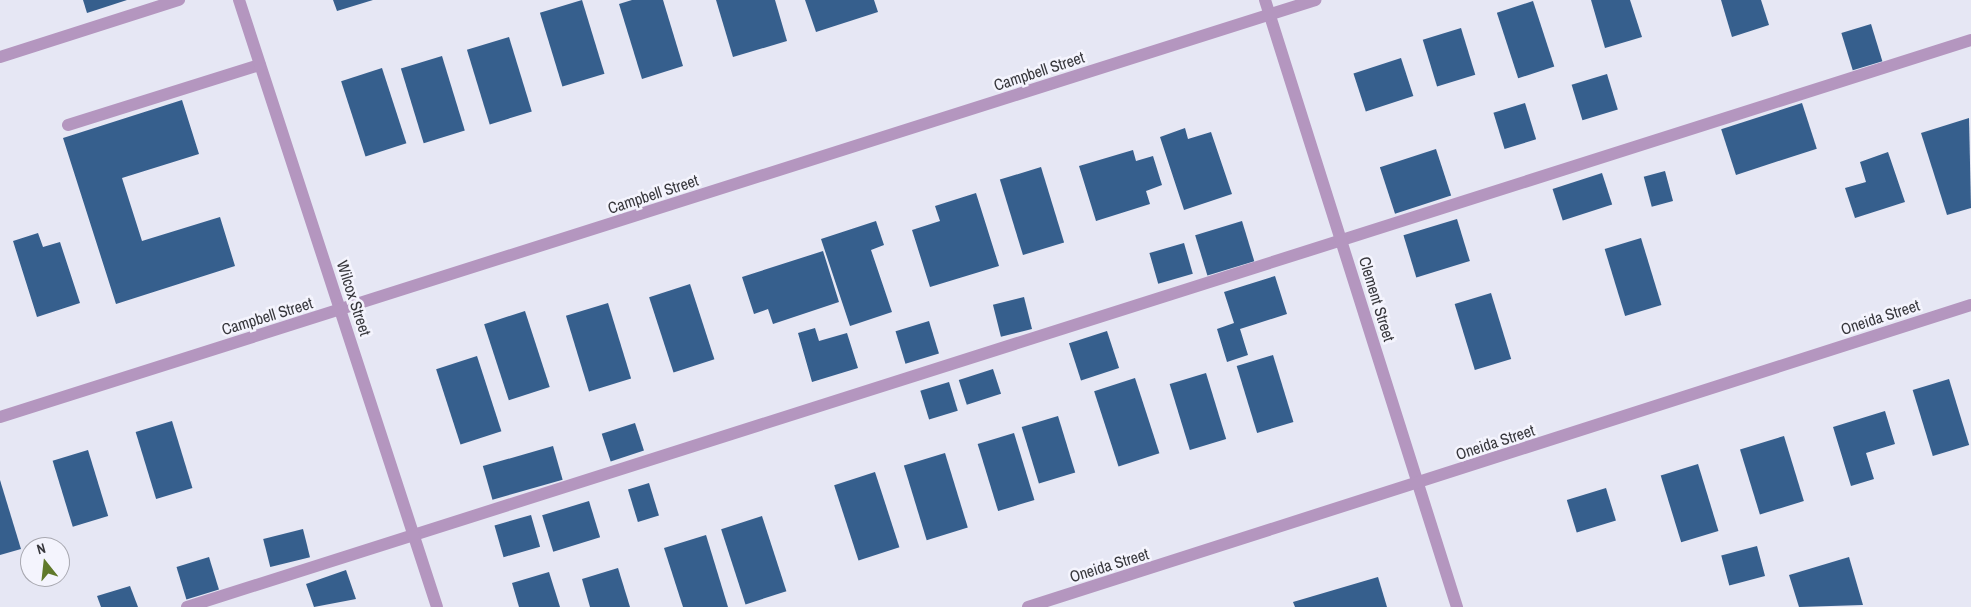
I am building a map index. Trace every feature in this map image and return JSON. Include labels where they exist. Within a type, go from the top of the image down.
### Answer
[{"type":"street","points":[[0,57],[179,0]]},
{"type":"street","name":"Wilcox Street","points":[[239,0],[437,607]]},
{"type":"street","name":"Clement Street","points":[[1266,0],[1457,607]]},
{"type":"street","name":"Campbell Street","points":[[0,417],[1316,0]]},
{"type":"street","points":[[187,607],[1971,40]]},
{"type":"street","points":[[68,125],[260,65]]},
{"type":"street","name":"Oneida Street","points":[[1028,607],[1418,484],[1971,305]]},
{"type":"building","points":[[83,0],[127,0],[87,13]]},
{"type":"building","points":[[333,0],[373,0],[337,11]]},
{"type":"building","points":[[582,0],[605,74],[562,86],[540,13]]},
{"type":"building","points":[[632,0],[663,0],[683,66],[642,79],[619,4]]},
{"type":"building","points":[[716,0],[775,0],[787,41],[733,57]]},
{"type":"building","points":[[805,0],[874,0],[878,12],[816,32]]},
{"type":"building","points":[[1591,0],[1630,0],[1642,37],[1605,48]]},
{"type":"building","points":[[1721,0],[1761,0],[1769,25],[1732,37]]},
{"type":"building","points":[[1533,1],[1554,67],[1518,78],[1497,13]]},
{"type":"building","points":[[1871,24],[1882,61],[1853,70],[1841,33]]},
{"type":"building","points":[[1461,28],[1475,75],[1437,87],[1423,40]]},
{"type":"building","points":[[509,37],[532,112],[490,124],[467,50]]},
{"type":"building","points":[[442,56],[465,131],[424,143],[401,69]]},
{"type":"building","points":[[1401,58],[1413,96],[1366,111],[1353,73]]},
{"type":"building","points":[[382,68],[406,143],[366,156],[341,81]]},
{"type":"building","points":[[1607,74],[1618,109],[1582,120],[1572,85]]},
{"type":"building","points":[[182,100],[199,154],[122,178],[142,241],[220,217],[235,266],[116,304],[63,138]]},
{"type":"building","points":[[1525,103],[1536,139],[1505,149],[1493,113]]},
{"type":"building","points":[[1802,103],[1817,149],[1736,175],[1721,129]]},
{"type":"building","points":[[1969,118],[1971,208],[1947,215],[1921,133]]},
{"type":"building","points":[[1185,128],[1188,139],[1211,132],[1232,194],[1184,210],[1160,137]]},
{"type":"building","points":[[1436,149],[1451,196],[1395,214],[1380,167]]},
{"type":"building","points":[[1133,150],[1136,161],[1153,156],[1162,185],[1146,191],[1150,204],[1096,221],[1079,166]]},
{"type":"building","points":[[1888,152],[1905,202],[1855,218],[1845,188],[1866,182],[1860,162]]},
{"type":"building","points":[[1041,167],[1064,243],[1023,255],[1000,180]]},
{"type":"building","points":[[1665,171],[1673,201],[1652,207],[1644,177]]},
{"type":"building","points":[[1602,173],[1612,204],[1563,220],[1553,189]]},
{"type":"building","points":[[976,193],[999,266],[930,287],[912,230],[940,221],[935,206]]},
{"type":"building","points":[[1457,219],[1470,261],[1416,277],[1403,235]]},
{"type":"building","points":[[876,221],[884,245],[871,250],[892,312],[850,326],[821,239]]},
{"type":"building","points":[[1242,221],[1254,261],[1207,275],[1195,235]]},
{"type":"building","points":[[38,233],[43,247],[60,242],[80,303],[37,317],[13,241]]},
{"type":"building","points":[[1641,238],[1661,305],[1625,316],[1605,249]]},
{"type":"building","points":[[1184,243],[1193,274],[1158,284],[1149,253]]},
{"type":"building","points":[[823,251],[839,302],[773,324],[768,309],[754,314],[742,277]]},
{"type":"building","points":[[1275,276],[1287,314],[1240,329],[1248,355],[1227,362],[1217,329],[1234,323],[1224,292]]},
{"type":"building","points":[[690,284],[714,359],[674,372],[649,297]]},
{"type":"building","points":[[1491,293],[1511,359],[1475,370],[1455,304]]},
{"type":"building","points":[[1024,297],[1032,329],[1001,337],[993,305]]},
{"type":"building","points":[[608,303],[631,379],[589,391],[566,316]]},
{"type":"building","points":[[525,311],[550,387],[509,400],[484,324]]},
{"type":"building","points":[[929,321],[939,354],[905,364],[896,331]]},
{"type":"building","points":[[815,328],[819,341],[847,333],[858,368],[812,382],[798,333]]},
{"type":"building","points":[[1107,331],[1119,368],[1081,380],[1069,343]]},
{"type":"building","points":[[1273,355],[1293,422],[1257,433],[1237,366]]},
{"type":"building","points":[[477,356],[501,431],[461,444],[436,369]]},
{"type":"building","points":[[993,369],[1001,394],[967,405],[959,380]]},
{"type":"building","points":[[1206,373],[1226,439],[1190,450],[1170,384]]},
{"type":"building","points":[[1135,378],[1159,453],[1119,466],[1094,391]]},
{"type":"building","points":[[1949,379],[1969,445],[1933,456],[1913,390]]},
{"type":"building","points":[[949,382],[958,411],[929,419],[920,391]]},
{"type":"building","points":[[1885,411],[1895,444],[1866,453],[1874,479],[1851,486],[1833,427]]},
{"type":"building","points":[[1058,416],[1075,472],[1039,484],[1022,427]]},
{"type":"building","points":[[172,421],[192,488],[156,499],[136,432]]},
{"type":"building","points":[[635,423],[644,451],[611,461],[602,434]]},
{"type":"building","points":[[1014,433],[1034,500],[998,511],[978,444]]},
{"type":"building","points":[[1784,436],[1804,501],[1760,514],[1740,449]]},
{"type":"building","points":[[553,446],[563,480],[492,500],[483,466]]},
{"type":"building","points":[[88,450],[108,516],[73,527],[53,461]]},
{"type":"building","points":[[945,453],[968,528],[927,540],[904,466]]},
{"type":"building","points":[[1698,464],[1718,531],[1681,542],[1661,475]]},
{"type":"building","points":[[875,472],[899,547],[859,560],[834,485]]},
{"type":"building","points":[[0,480],[20,549],[0,555]]},
{"type":"building","points":[[649,483],[659,516],[638,522],[628,489]]},
{"type":"building","points":[[1606,488],[1616,521],[1577,533],[1567,500]]},
{"type":"building","points":[[589,501],[600,537],[553,552],[542,515]]},
{"type":"building","points":[[531,515],[540,547],[504,557],[494,525]]},
{"type":"building","points":[[762,516],[786,591],[746,604],[721,529]]},
{"type":"building","points":[[303,529],[310,557],[270,567],[263,539]]},
{"type":"building","points":[[706,535],[728,607],[683,607],[664,548]]},
{"type":"building","points":[[1757,546],[1765,576],[1729,586],[1721,556]]},
{"type":"building","points":[[209,557],[219,590],[186,599],[176,567]]},
{"type":"building","points":[[1849,557],[1863,605],[1799,607],[1789,575]]},
{"type":"building","points":[[618,568],[630,607],[590,607],[582,579]]},
{"type":"building","points":[[346,570],[356,599],[314,607],[306,584]]},
{"type":"building","points":[[549,572],[560,607],[519,607],[512,583]]},
{"type":"building","points":[[1378,577],[1387,607],[1295,607],[1293,602]]},
{"type":"building","points":[[130,586],[138,607],[101,607],[97,596]]}]
